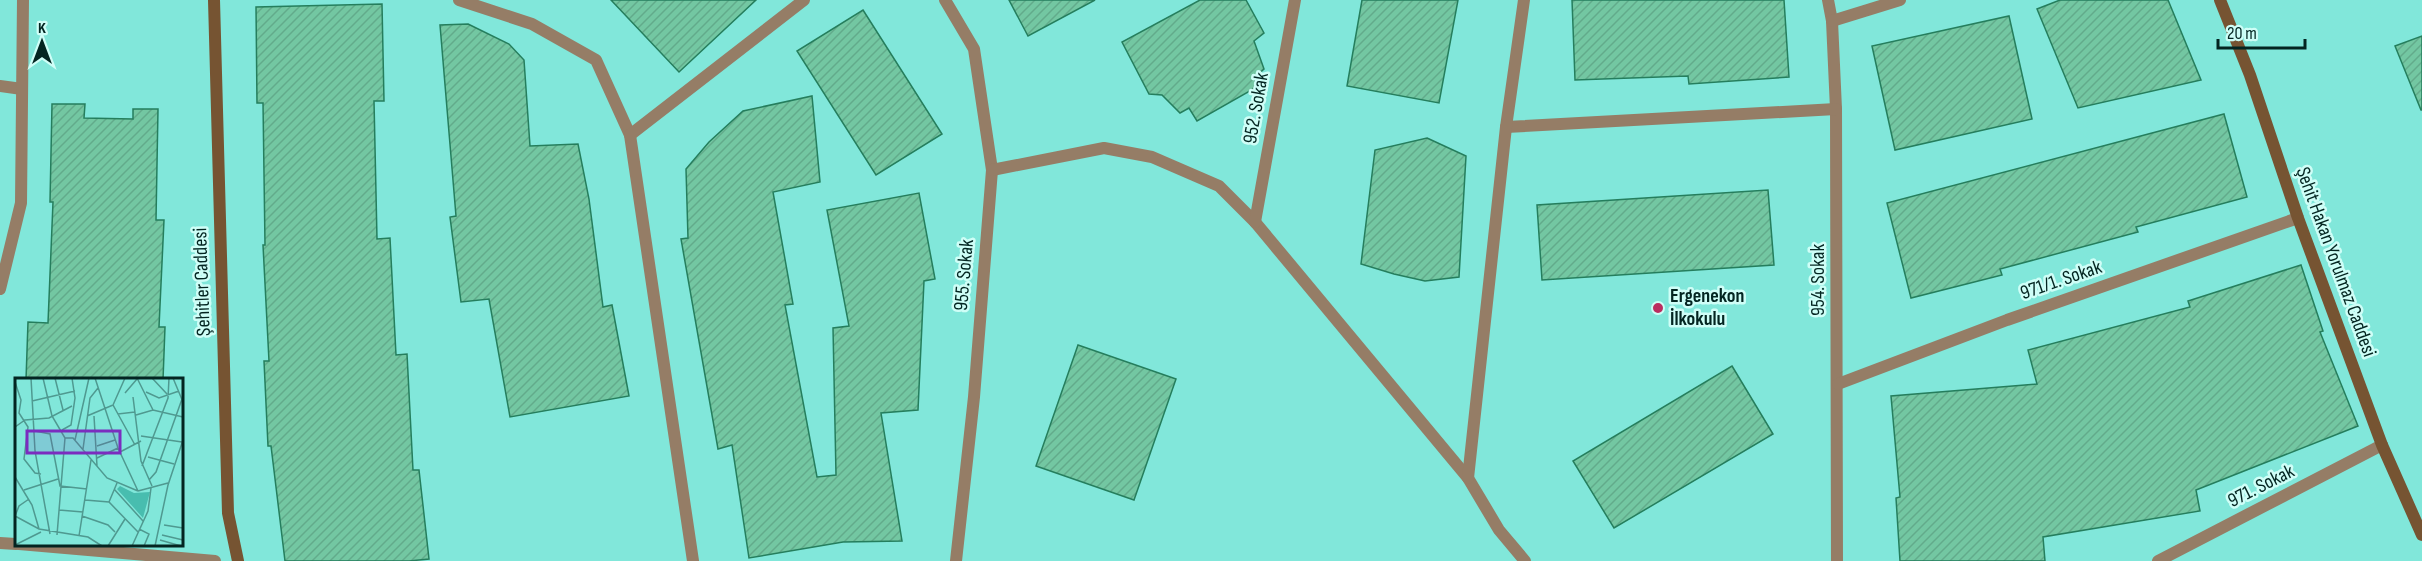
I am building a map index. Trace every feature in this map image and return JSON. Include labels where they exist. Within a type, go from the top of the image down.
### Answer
[{"type":"street","points":[[0,289],[21,203],[22,0]]},
{"type":"street","name":"Şehitler Caddesi","points":[[214,0],[228,513],[238,561]]},
{"type":"street","points":[[459,0],[532,24],[596,60],[630,135],[693,561]]},
{"type":"street","points":[[630,135],[804,0]]},
{"type":"street","name":"955. Sokak","points":[[945,0],[974,49],[992,170],[974,397],[956,561]]},
{"type":"street","name":"952. Sokak","points":[[1255,222],[1295,0]]},
{"type":"street","points":[[1467,478],[1506,128],[1524,0]]},
{"type":"street","name":"954. Sokak","points":[[1828,0],[1832,21],[1836,109],[1837,561]]},
{"type":"street","points":[[1832,21],[1900,0]]},
{"type":"street","name":"Şehit Hakan Yorulmaz Caddesi","points":[[2220,0],[2250,75],[2298,218],[2382,445],[2421,532]]},
{"type":"street","points":[[0,86],[22,89]]},
{"type":"street","points":[[1506,128],[1836,109]]},
{"type":"street","points":[[992,170],[1104,148],[1152,157],[1219,186],[1255,222],[1467,478],[1499,530],[1525,561]]},
{"type":"street","name":"971/1. Sokak","points":[[1838,384],[2007,320],[2298,218]]},
{"type":"street","name":"971. Sokak","points":[[2158,561],[2382,445]]},
{"type":"street","points":[[0,543],[15,544]]},
{"type":"street","points":[[41,546],[215,561]]},
{"type":"building","points":[[611,0],[756,0],[679,72]]},
{"type":"building","points":[[1009,0],[1095,0],[1028,36]]},
{"type":"building","points":[[1200,0],[1246,0],[1264,33],[1254,41],[1264,69],[1254,78],[1257,87],[1197,121],[1189,108],[1180,113],[1162,95],[1149,94],[1122,42]]},
{"type":"building","points":[[1362,0],[1458,0],[1439,103],[1347,86]]},
{"type":"building","points":[[1572,0],[1784,0],[1789,77],[1689,84],[1688,76],[1575,80]]},
{"type":"building","points":[[2060,0],[2168,0],[2201,80],[2078,108],[2037,9]]},
{"type":"building","points":[[382,4],[384,101],[374,101],[377,239],[390,238],[396,355],[407,354],[413,470],[419,470],[429,559],[285,561],[271,446],[268,446],[264,361],[269,361],[263,245],[265,245],[263,103],[257,103],[256,7]]},
{"type":"building","points":[[863,10],[942,134],[876,175],[797,51]]},
{"type":"building","points":[[2009,16],[2032,119],[1895,150],[1872,46]]},
{"type":"building","points":[[468,24],[509,44],[524,60],[530,146],[578,144],[589,199],[603,307],[612,305],[629,396],[510,417],[489,299],[461,302],[450,217],[456,216],[440,25]]},
{"type":"building","points":[[2422,36],[2422,110],[2421,110],[2395,46]]},
{"type":"building","points":[[812,96],[820,182],[773,192],[793,304],[785,305],[817,477],[836,475],[833,328],[849,326],[827,210],[919,193],[935,279],[924,281],[918,410],[881,413],[902,541],[843,542],[749,558],[732,445],[718,449],[681,239],[688,238],[686,169],[709,142],[743,111]]},
{"type":"building","points":[[52,104],[85,104],[84,118],[133,119],[133,109],[158,109],[156,220],[164,220],[159,327],[165,327],[163,378],[26,378],[28,322],[48,323],[53,202],[50,202]]},
{"type":"building","points":[[2224,114],[2247,197],[2136,227],[2138,232],[2000,269],[2002,275],[1911,298],[1887,203]]},
{"type":"building","points":[[1427,138],[1466,156],[1459,277],[1425,281],[1361,264],[1375,150]]},
{"type":"building","points":[[1768,190],[1774,265],[1542,280],[1537,205]]},
{"type":"building","points":[[2301,265],[2323,331],[2320,332],[2358,426],[2196,490],[2200,511],[2043,537],[2045,561],[1900,561],[1896,498],[1900,497],[1891,396],[2037,384],[2028,350],[2190,307],[2188,301]]},
{"type":"building","points":[[1078,345],[1176,379],[1134,500],[1036,466]]},
{"type":"building","points":[[1732,366],[1773,434],[1614,528],[1573,461]]},
{"type":"place","name":"Ergenekon İlkokulu","points":[[1658,308]]}]
